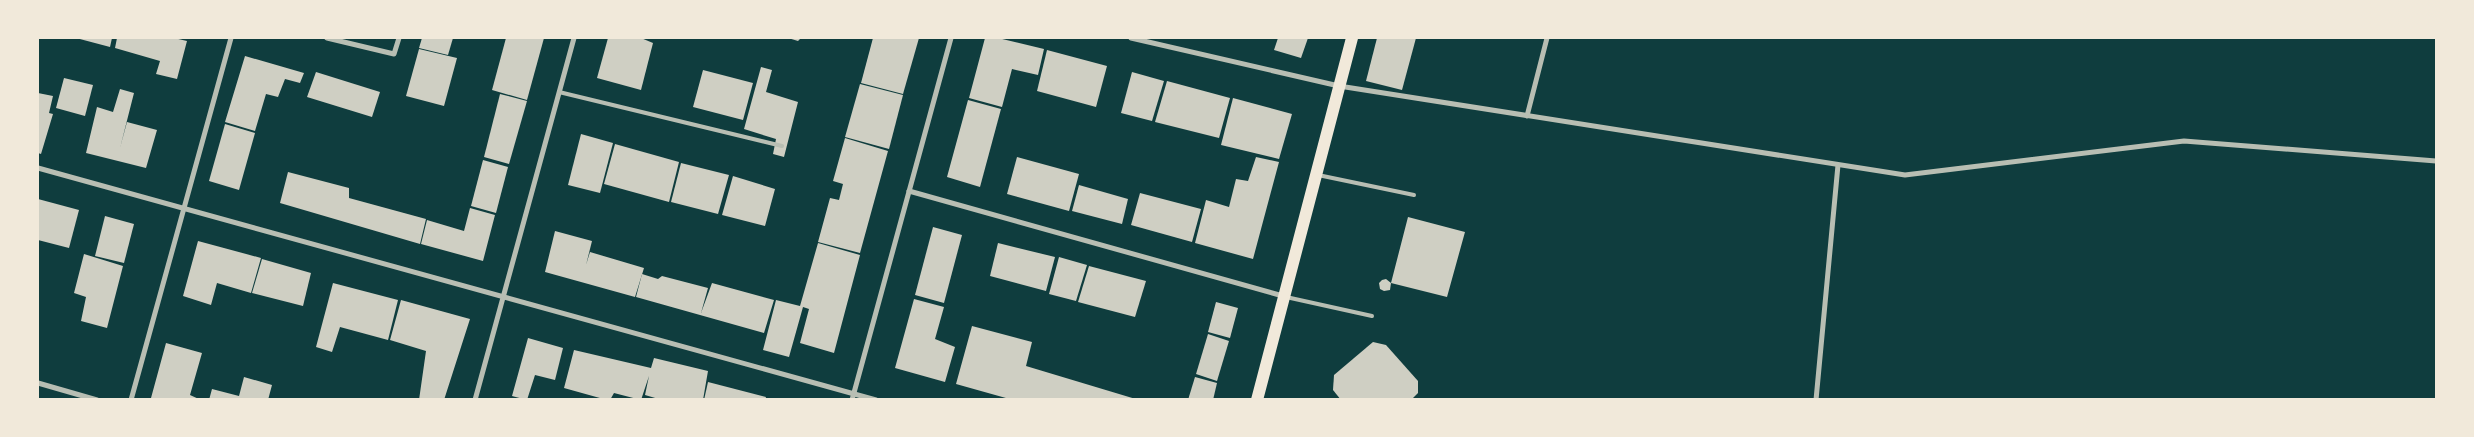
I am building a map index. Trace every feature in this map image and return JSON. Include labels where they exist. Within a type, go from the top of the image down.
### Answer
[{"type":"main road","points":[[1256,400],[1352,38]]},
{"type":"street","points":[[131,400],[186,208],[231,38]]},
{"type":"street","points":[[328,38],[394,54],[399,38]]},
{"type":"street","points":[[475,400],[574,38]]},
{"type":"street","points":[[852,400],[951,38]]},
{"type":"street","points":[[1131,38],[1339,86],[1905,175],[2184,141],[2436,161]]},
{"type":"street","points":[[1527,116],[1547,38]]},
{"type":"street","points":[[1816,400],[1838,165]]},
{"type":"street","points":[[38,168],[876,400]]},
{"type":"street","points":[[909,191],[1284,296]]},
{"type":"street","points":[[38,383],[97,400]]},
{"type":"lane","points":[[559,92],[782,146]]},
{"type":"lane","points":[[1316,175],[1414,196]]},
{"type":"lane","points":[[1284,296],[1372,316]]},
{"type":"building","points":[[76,38],[112,38],[110,47]]},
{"type":"building","points":[[117,38],[174,38],[187,41],[177,79],[156,74],[160,61],[115,48]]},
{"type":"building","points":[[422,38],[453,38],[448,55],[419,48]]},
{"type":"building","points":[[506,38],[544,38],[527,100],[492,90]]},
{"type":"building","points":[[608,38],[641,38],[653,43],[641,90],[597,78]]},
{"type":"building","points":[[788,38],[801,38],[798,41]]},
{"type":"building","points":[[873,38],[919,38],[903,94],[861,83]]},
{"type":"building","points":[[985,38],[998,38],[1044,49],[1038,75],[1012,69],[1002,107],[969,98]]},
{"type":"building","points":[[1278,38],[1308,38],[1301,58],[1274,50]]},
{"type":"building","points":[[1377,38],[1416,38],[1402,90],[1366,81]]},
{"type":"building","points":[[419,49],[457,58],[444,106],[406,96]]},
{"type":"building","points":[[1047,50],[1107,66],[1096,107],[1037,91]]},
{"type":"building","points":[[245,56],[304,73],[300,83],[285,79],[278,97],[266,94],[255,131],[225,122]]},
{"type":"building","points":[[761,67],[772,70],[766,92],[798,102],[784,157],[773,154],[776,139],[744,129]]},
{"type":"building","points":[[703,70],[753,83],[743,120],[693,107]]},
{"type":"building","points":[[316,72],[380,92],[372,117],[307,97]]},
{"type":"building","points":[[1132,72],[1164,81],[1152,121],[1121,113]]},
{"type":"building","points":[[64,78],[93,85],[85,116],[56,108]]},
{"type":"building","points":[[1167,81],[1230,98],[1219,138],[1155,122]]},
{"type":"building","points":[[860,84],[903,95],[889,149],[845,137]]},
{"type":"building","points":[[120,89],[134,93],[120,148],[127,122],[157,130],[146,168],[86,153],[97,107],[113,112]]},
{"type":"building","points":[[38,93],[53,96],[49,113],[53,114],[41,154],[38,153]]},
{"type":"building","points":[[500,94],[527,101],[509,164],[484,157]]},
{"type":"building","points":[[1233,98],[1292,114],[1279,159],[1221,145]]},
{"type":"building","points":[[968,100],[1001,109],[980,187],[947,177]]},
{"type":"building","points":[[225,124],[255,133],[239,190],[209,181]]},
{"type":"building","points":[[581,134],[613,143],[600,193],[568,185]]},
{"type":"building","points":[[845,138],[888,151],[860,253],[818,242],[830,198],[839,200],[843,184],[833,181]]},
{"type":"building","points":[[615,144],[679,162],[669,202],[604,184]]},
{"type":"building","points":[[1017,157],[1079,174],[1069,211],[1007,194]]},
{"type":"building","points":[[1256,157],[1279,162],[1253,259],[1195,243],[1206,200],[1229,207],[1236,179],[1248,181]]},
{"type":"building","points":[[483,160],[508,167],[496,213],[471,206]]},
{"type":"building","points":[[681,163],[729,175],[718,214],[671,202]]},
{"type":"building","points":[[288,172],[349,188],[349,198],[426,219],[420,244],[280,203]]},
{"type":"building","points":[[733,176],[775,189],[765,226],[722,215]]},
{"type":"building","points":[[1079,185],[1128,199],[1122,224],[1072,211]]},
{"type":"building","points":[[1140,193],[1201,209],[1192,242],[1131,225]]},
{"type":"building","points":[[38,199],[79,210],[69,248],[38,240]]},
{"type":"building","points":[[470,208],[495,215],[483,261],[421,244],[427,220],[464,231]]},
{"type":"building","points":[[105,216],[134,224],[124,263],[95,256]]},
{"type":"building","points":[[1408,217],[1465,232],[1447,297],[1391,283]]},
{"type":"building","points":[[933,227],[962,235],[944,303],[915,295]]},
{"type":"building","points":[[555,231],[592,241],[586,265],[590,252],[644,268],[635,297],[545,272]]},
{"type":"building","points":[[198,241],[261,258],[251,293],[217,283],[211,305],[183,296]]},
{"type":"building","points":[[818,243],[860,255],[834,353],[800,343],[809,309],[803,307],[789,357],[763,350],[776,300],[800,306]]},
{"type":"building","points":[[998,243],[1055,257],[1046,291],[990,276]]},
{"type":"building","points":[[84,254],[123,266],[107,328],[81,321],[86,297],[74,293]]},
{"type":"building","points":[[1059,257],[1087,265],[1076,301],[1049,294]]},
{"type":"building","points":[[262,259],[311,273],[303,306],[252,293]]},
{"type":"building","points":[[1089,266],[1146,281],[1135,317],[1078,302]]},
{"type":"building","points":[[642,274],[658,279],[662,276],[708,288],[701,313],[712,283],[774,300],[764,333],[636,297]]},
{"type":"building","points":[[1386,279],[1391,283],[1390,290],[1384,291],[1380,289],[1379,283],[1382,280]]},
{"type":"building","points":[[333,283],[398,300],[388,340],[340,327],[332,352],[316,347]]},
{"type":"building","points":[[914,299],[944,307],[935,339],[955,347],[945,382],[895,368]]},
{"type":"building","points":[[401,300],[470,319],[444,400],[419,400],[426,351],[390,340]]},
{"type":"building","points":[[1216,302],[1238,308],[1230,338],[1208,332]]},
{"type":"building","points":[[972,326],[1032,342],[1026,366],[1139,400],[1013,400],[956,384]]},
{"type":"building","points":[[1208,334],[1229,341],[1217,381],[1196,374]]},
{"type":"building","points":[[528,338],[563,348],[555,380],[535,375],[527,400],[512,396]]},
{"type":"building","points":[[1373,342],[1386,345],[1418,381],[1418,393],[1411,400],[1341,400],[1333,390],[1334,375]]},
{"type":"building","points":[[166,343],[202,353],[190,395],[201,400],[151,398]]},
{"type":"building","points":[[574,350],[651,368],[654,358],[708,371],[703,400],[662,400],[645,395],[649,376],[641,400],[614,393],[610,400],[607,400],[564,388]]},
{"type":"building","points":[[244,377],[272,385],[268,400],[209,400],[212,389],[239,396]]},
{"type":"building","points":[[1195,377],[1217,383],[1213,400],[1188,400]]},
{"type":"building","points":[[708,382],[766,397],[765,400],[704,400]]}]
